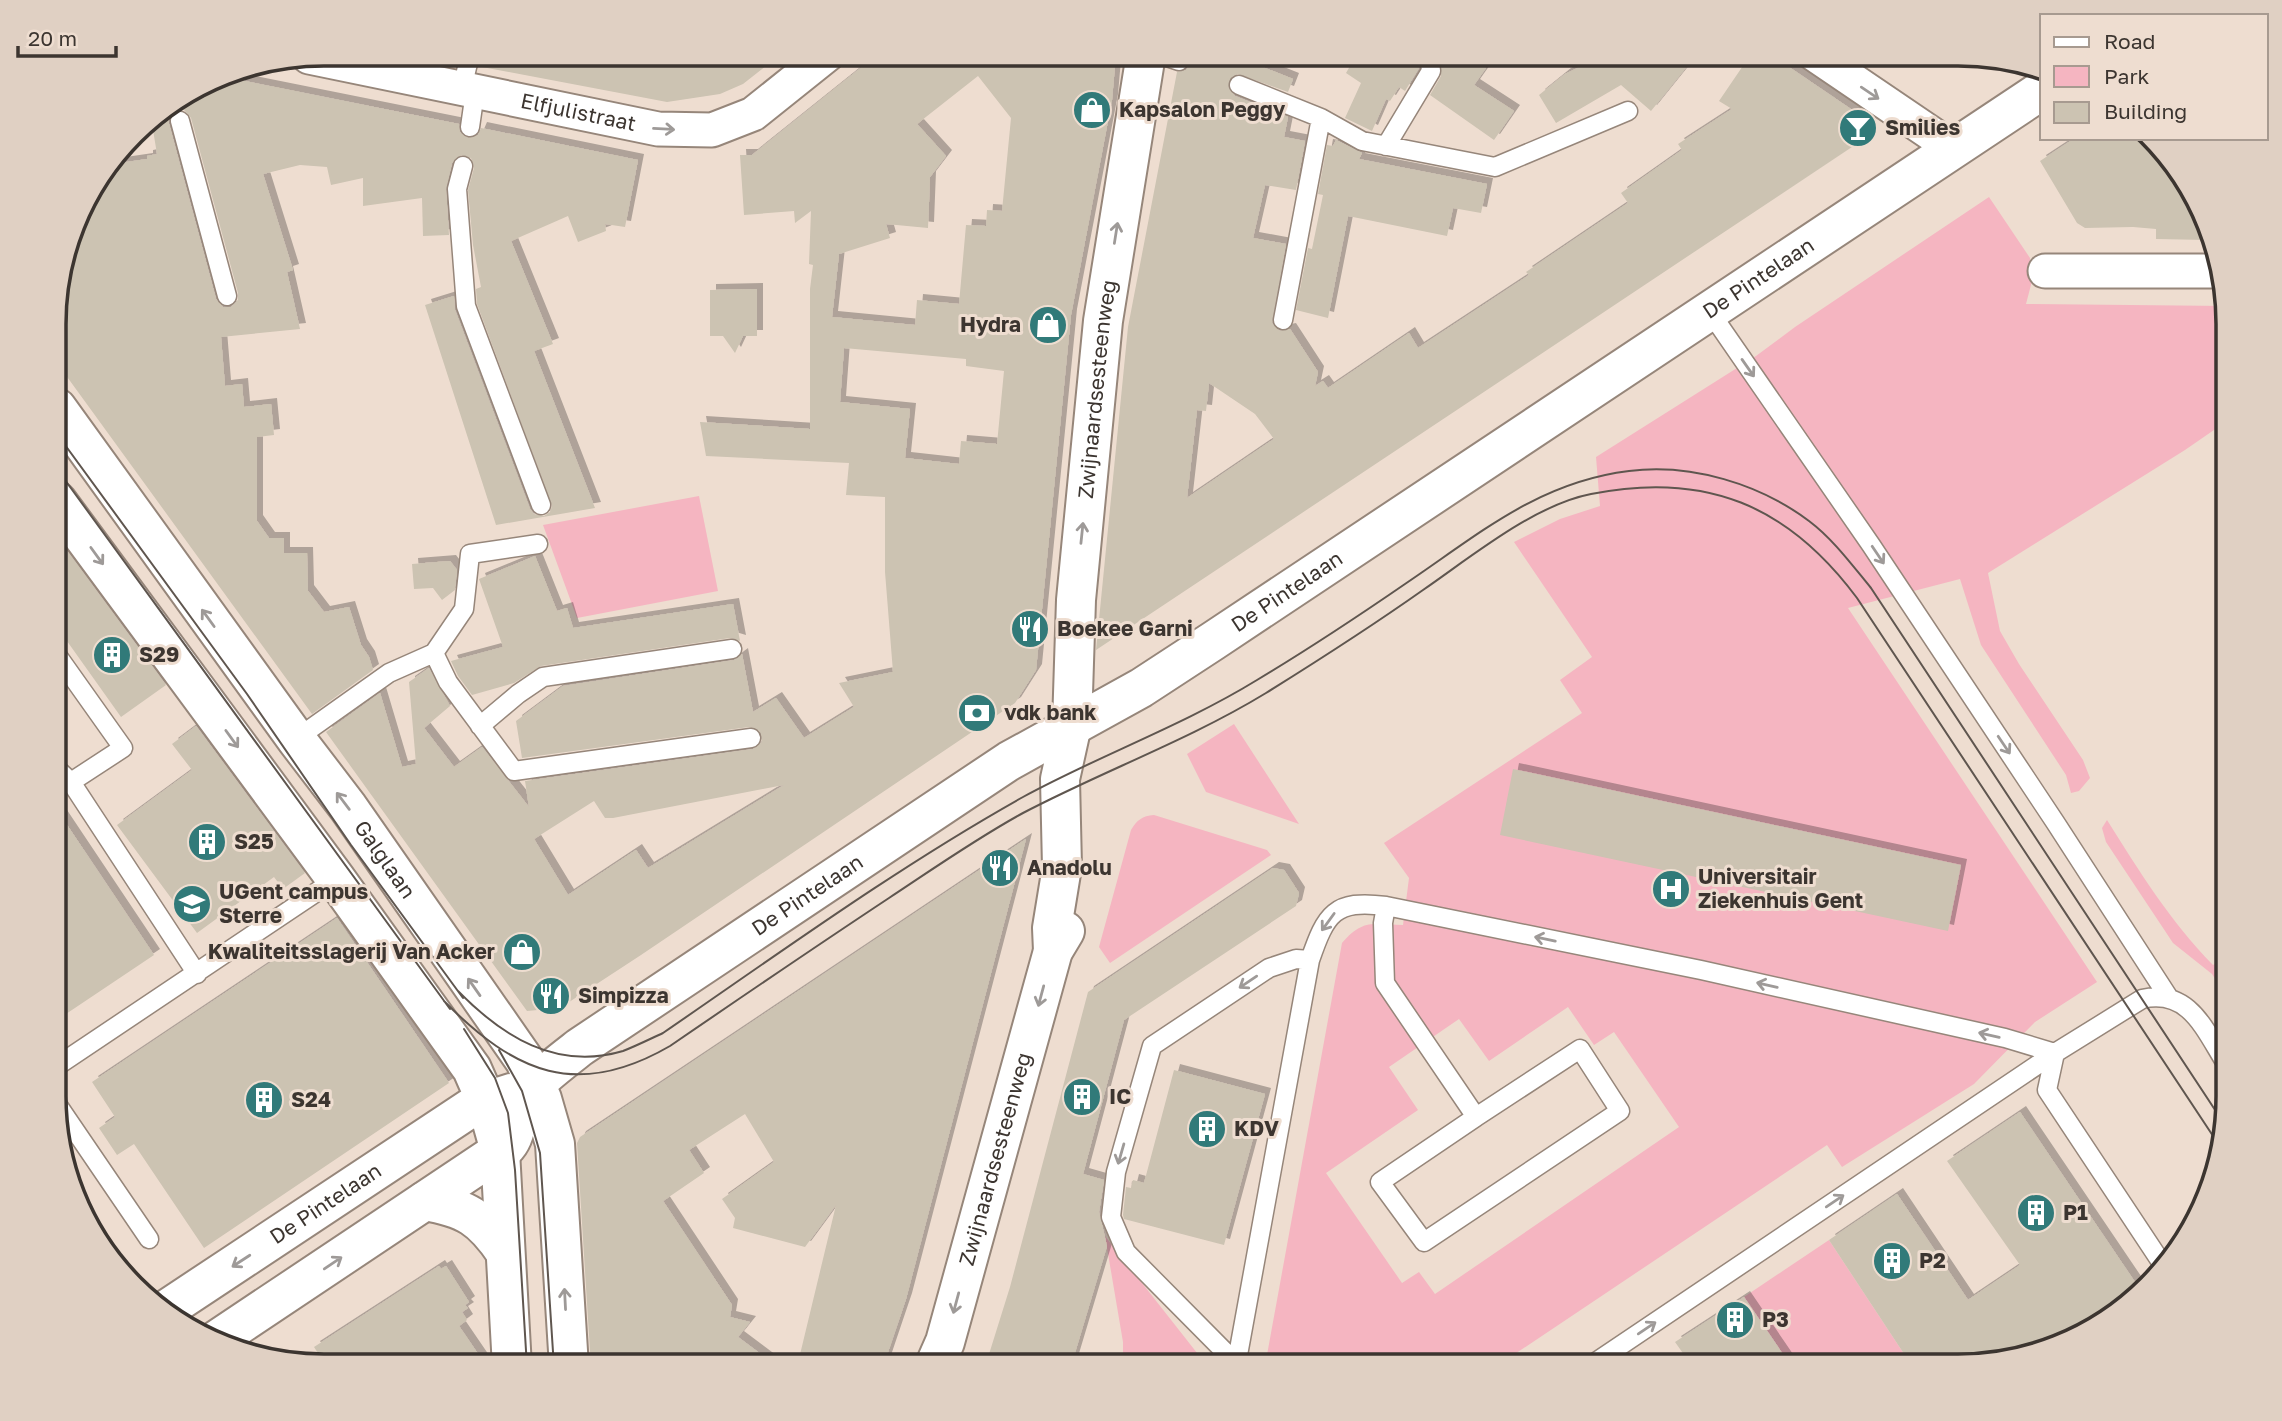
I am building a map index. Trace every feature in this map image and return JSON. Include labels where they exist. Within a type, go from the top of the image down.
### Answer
[{"type":"street","name":"Elfjulistraat","points":[[369,66],[468,81],[657,129],[712,130],[753,114],[813,66]]},
{"type":"street","name":"Zwijnaardsesteenweg","points":[[940,1354],[1053,951],[1068,926],[1078,889],[1084,846],[1086,767],[1072,725],[1076,600],[1103,321],[1160,66]]},
{"type":"street","points":[[1832,66],[1954,149]]},
{"type":"street","name":"De Pintelaan","points":[[225,1334],[500,1151],[512,1138],[522,1103],[532,1087],[580,1047],[1009,761],[1141,688],[1213,641],[2040,91]]},
{"type":"street","points":[[2045,271],[2210,271]]},
{"type":"street","name":"Galglaan","points":[[66,420],[348,807],[524,1061],[532,1087],[550,1124],[557,1157],[568,1354]]},
{"type":"street","points":[[66,513],[465,1058],[486,1101],[500,1151],[511,1354]]},
{"type":"street","name":"De Pintelaan","points":[[173,1305],[468,1109],[532,1087]]},
{"type":"street","points":[[425,1201],[449,1205],[473,1215],[489,1229],[505,1252]]},
{"type":"lane","points":[[1386,146],[1431,71],[1430,66]]},
{"type":"lane","points":[[468,81],[470,127]]},
{"type":"lane","points":[[1239,85],[1321,118],[1362,141],[1495,167],[1628,111]]},
{"type":"lane","points":[[1283,320],[1321,118]]},
{"type":"lane","points":[[180,121],[227,296]]},
{"type":"lane","points":[[463,166],[457,189],[467,306],[541,505]]},
{"type":"lane","points":[[1710,312],[1871,545],[2169,998]]},
{"type":"lane","points":[[296,739],[389,673],[433,653],[464,609],[470,554],[538,544]]},
{"type":"lane","points":[[480,726],[543,677],[732,649]]},
{"type":"lane","points":[[433,653],[448,682],[514,771],[751,738]]},
{"type":"lane","points":[[66,668],[123,748],[71,782]]},
{"type":"lane","points":[[66,777],[197,974]]},
{"type":"lane","points":[[66,1060],[336,879]]},
{"type":"lane","points":[[1238,1354],[1310,960],[1319,934],[1332,914],[1346,905],[1364,903],[1386,906],[1727,976],[2005,1038],[2055,1053]]},
{"type":"lane","points":[[1386,906],[1383,923],[1385,983],[1476,1117]]},
{"type":"lane","points":[[1225,1354],[1126,1252],[1111,1217],[1116,1172],[1152,1046],[1269,968],[1296,959],[1310,960]]},
{"type":"lane","points":[[1608,1354],[2055,1053],[2142,999],[2155,996],[2179,1001],[2192,1011],[2216,1048]]},
{"type":"lane","points":[[1580,1049],[1620,1111],[1424,1242],[1380,1182],[1476,1117],[1580,1049]]},
{"type":"lane","points":[[2055,1053],[2047,1090],[2159,1258]]},
{"type":"lane","points":[[68,1120],[149,1239]]},
{"type":"green space","points":[[1989,197],[2030,258],[2032,281],[2026,304],[2215,306],[2216,429],[1988,573],[2000,631],[2083,760],[2090,778],[2079,791],[2071,793],[2066,775],[1981,645],[1960,579],[1848,608],[2097,982],[2035,1022],[1974,1084],[1842,1167],[1827,1145],[1515,1354],[1267,1354],[1342,943],[1363,926],[1403,925],[1409,878],[1384,843],[1582,713],[1560,680],[1592,657],[1514,542],[1560,519],[1600,506],[1596,457],[1756,356]],"holes":[[[1568,1007],[1594,1045],[1614,1032],[1679,1127],[1435,1294],[1419,1272],[1402,1283],[1326,1173],[1418,1110],[1389,1067],[1459,1019],[1489,1061]]]},
{"type":"green space","points":[[699,496],[718,591],[577,618],[543,525]]},
{"type":"green space","points":[[1234,724],[1299,824],[1206,792],[1187,754]]},
{"type":"green space","points":[[1154,815],[1267,850],[1271,855],[1110,963],[1099,947],[1131,830],[1140,819]]},
{"type":"green space","points":[[2107,820],[2183,931],[2213,965],[2216,963],[2216,980],[2173,943],[2106,842],[2102,828]]},
{"type":"green space","points":[[1105,1236],[1198,1354],[1123,1354]]},
{"type":"green space","points":[[1829,1240],[1904,1354],[1783,1354],[1744,1297]]},
{"type":"building","points":[[766,66],[743,84],[720,94],[667,102],[482,67]]},
{"type":"building","points":[[863,66],[1115,66],[1112,100],[1071,315],[1036,670],[1015,703],[641,955],[560,1008],[527,1011],[326,732],[380,693],[402,767],[416,764],[409,682],[429,668],[450,706],[424,728],[454,767],[482,747],[529,807],[525,781],[753,749],[762,742],[759,731],[749,727],[522,758],[516,721],[563,686],[734,660],[742,654],[753,712],[776,698],[804,738],[854,707],[839,683],[893,672],[885,572],[885,497],[846,495],[849,463],[706,456],[700,422],[810,429],[810,289],[813,265],[809,264],[811,211],[795,223],[794,211],[744,215],[740,155],[752,155]],"holes":[[[978,76],[1011,118],[1002,211],[987,210],[986,226],[966,225],[959,304],[917,300],[915,325],[832,317],[839,254],[890,238],[886,224],[928,228],[930,177],[946,156],[917,124]],[[844,348],[966,359],[966,366],[1004,371],[997,444],[961,441],[959,464],[905,458],[910,409],[840,402]],[[784,785],[648,868],[636,850],[568,895],[534,839],[594,801],[605,818],[613,818]]]},
{"type":"building","points":[[1188,66],[1260,66],[1293,79],[1288,92],[1238,74],[1232,77],[1228,86],[1235,96],[1288,117],[1284,137],[1305,141],[1296,190],[1265,185],[1253,238],[1286,244],[1272,323],[1280,331],[1290,329],[1318,372],[1315,386],[1323,381],[1328,388],[1409,333],[1418,348],[1529,275],[1526,272],[1628,203],[1621,193],[1682,150],[1678,144],[1732,109],[1719,101],[1743,66],[1788,66],[1867,120],[1867,137],[1096,650],[1128,327],[1177,72],[1186,70]],"holes":[[[1209,383],[1255,414],[1274,439],[1187,498],[1197,410],[1206,411]]]},
{"type":"building","points":[[1350,66],[1419,66],[1405,91],[1399,87],[1390,101],[1386,99],[1372,131],[1345,118],[1361,83],[1346,73]]},
{"type":"building","points":[[1441,66],[1486,68],[1474,85],[1514,111],[1494,140],[1430,95],[1441,76]]},
{"type":"building","points":[[1582,66],[1687,66],[1651,111],[1621,85],[1556,123],[1539,95],[1565,74]]},
{"type":"building","points":[[241,80],[459,124],[460,132],[468,138],[478,135],[481,128],[638,160],[625,227],[605,224],[606,231],[578,242],[568,216],[511,241],[553,344],[534,351],[595,508],[496,525],[425,305],[454,296],[455,310],[530,509],[534,514],[544,516],[550,512],[552,506],[477,304],[476,289],[481,287],[473,245],[468,190],[474,168],[471,158],[461,155],[452,163],[446,189],[449,235],[423,236],[422,198],[363,206],[363,178],[331,185],[327,167],[300,165],[263,174],[293,270],[287,272],[300,329],[221,337],[225,386],[242,384],[244,407],[271,404],[274,435],[257,437],[257,521],[269,538],[284,538],[284,553],[307,553],[308,591],[324,612],[349,607],[361,645],[373,670],[312,714],[66,375],[66,324],[71,274],[86,226],[101,195],[123,162],[147,159],[147,156],[157,154],[153,131],[169,119],[216,299],[223,307],[231,307],[238,300],[238,293],[191,118],[181,110],[210,93]]},
{"type":"building","points":[[1336,140],[1362,153],[1359,159],[1487,184],[1481,213],[1453,208],[1447,236],[1348,216],[1328,318],[1296,310],[1308,248],[1312,249],[1323,195],[1318,194],[1327,145],[1333,146]]},
{"type":"building","points":[[2072,140],[2138,140],[2152,154],[2181,195],[2202,240],[2156,239],[2156,229],[2085,228],[2077,223],[2040,161]]},
{"type":"building","points":[[757,289],[757,336],[743,336],[735,353],[723,336],[710,336],[710,290]]},
{"type":"building","name":"S29","points":[[66,549],[166,685],[121,717],[66,640]]},
{"type":"building","points":[[535,556],[557,611],[567,608],[573,628],[733,604],[740,641],[730,638],[541,666],[514,683],[472,695],[451,661],[503,647],[479,579]]},
{"type":"building","points":[[450,561],[457,570],[455,590],[442,600],[433,588],[414,589],[412,564]]},
{"type":"building","name":"S25","points":[[196,726],[305,873],[283,889],[274,877],[197,933],[117,825],[192,770],[172,744]]},
{"type":"building","points":[[1513,769],[1961,865],[1948,931],[1500,835]]},
{"type":"building","points":[[66,823],[154,955],[66,1014]]},
{"type":"building","points":[[1026,839],[906,1299],[887,1354],[800,1354],[836,1205],[805,1247],[733,1228],[735,1218],[722,1199],[774,1162],[745,1114],[689,1150],[704,1173],[663,1201],[732,1305],[730,1317],[750,1322],[738,1337],[761,1354],[590,1354],[577,1143],[580,1137]]},
{"type":"building","name":"IC","points":[[1273,868],[1284,870],[1299,893],[1296,906],[1124,1020],[1083,1174],[1104,1180],[1099,1212],[1107,1246],[1075,1354],[989,1354],[1010,1287],[1088,992]]},
{"type":"building","name":"S24","points":[[337,918],[449,1083],[204,1248],[134,1144],[117,1155],[99,1128],[115,1117],[92,1082]]},
{"type":"building","name":"KDV","points":[[1174,1070],[1265,1094],[1224,1245],[1124,1219],[1126,1187],[1131,1188],[1133,1180],[1144,1183]]},
{"type":"building","points":[[2020,1112],[2136,1283],[2087,1320],[2025,1346],[1975,1354],[1904,1354],[1829,1240],[1897,1194],[1968,1300],[2020,1265],[1947,1161]]},
{"type":"building","points":[[439,1266],[441,1269],[446,1266],[469,1302],[465,1305],[468,1308],[462,1312],[467,1320],[459,1326],[478,1354],[319,1354],[314,1347]]},
{"type":"building","name":"P3","points":[[1744,1297],[1783,1354],[1684,1354],[1675,1342]]},
{"type":"tram line","points":[[66,446],[247,694],[351,845],[463,998]]},
{"type":"tram line","points":[[458,991],[512,1035],[553,1053],[598,1056],[633,1047],[663,1033],[840,911],[976,824],[1052,782],[1229,697],[1350,621],[1510,513],[1566,486],[1596,477],[1629,471],[1676,470],[1724,479],[1769,496],[1809,521],[1849,561],[1871,588],[2215,1110]]},
{"type":"tram line","points":[[66,481],[450,1009]]},
{"type":"tram line","points":[[444,1001],[496,1046],[522,1061],[549,1071],[576,1074],[605,1072],[636,1063],[670,1046],[989,833],[1053,798],[1237,710],[1365,630],[1525,521],[1547,509],[1591,494],[1632,488],[1671,487],[1707,492],[1741,503],[1773,518],[1802,539],[1857,598],[2212,1135]]},
{"type":"tram line","points":[[464,1029],[495,1078],[508,1113],[515,1170],[526,1354]]},
{"type":"tram line","points":[[499,1050],[522,1091],[540,1153],[553,1354]]},
{"type":"place","name":"Kapsalon Peggy","points":[[1092,110]]},
{"type":"place","name":"Smilies","points":[[1858,128]]},
{"type":"place","name":"Hydra","points":[[1048,325]]},
{"type":"place","name":"Boekee Garni","points":[[1030,629]]},
{"type":"place","name":"S29","points":[[112,655]]},
{"type":"place","name":"vdk bank","points":[[977,713]]},
{"type":"place","name":"S25","points":[[207,842]]},
{"type":"place","name":"Anadolu","points":[[1000,868]]},
{"type":"place","name":"Universitair Ziekenhuis Gent","points":[[1671,889]]},
{"type":"place","name":"UGent campus Sterre","points":[[192,904]]},
{"type":"place","name":"Kwaliteitsslagerij Van Acker","points":[[522,952]]},
{"type":"place","name":"Simpizza","points":[[551,996]]},
{"type":"place","name":"IC","points":[[1082,1097]]},
{"type":"place","name":"S24","points":[[264,1100]]},
{"type":"place","name":"KDV","points":[[1207,1129]]},
{"type":"place","name":"P1","points":[[2036,1213]]},
{"type":"place","name":"P2","points":[[1892,1261]]},
{"type":"place","name":"P3","points":[[1735,1320]]}]
